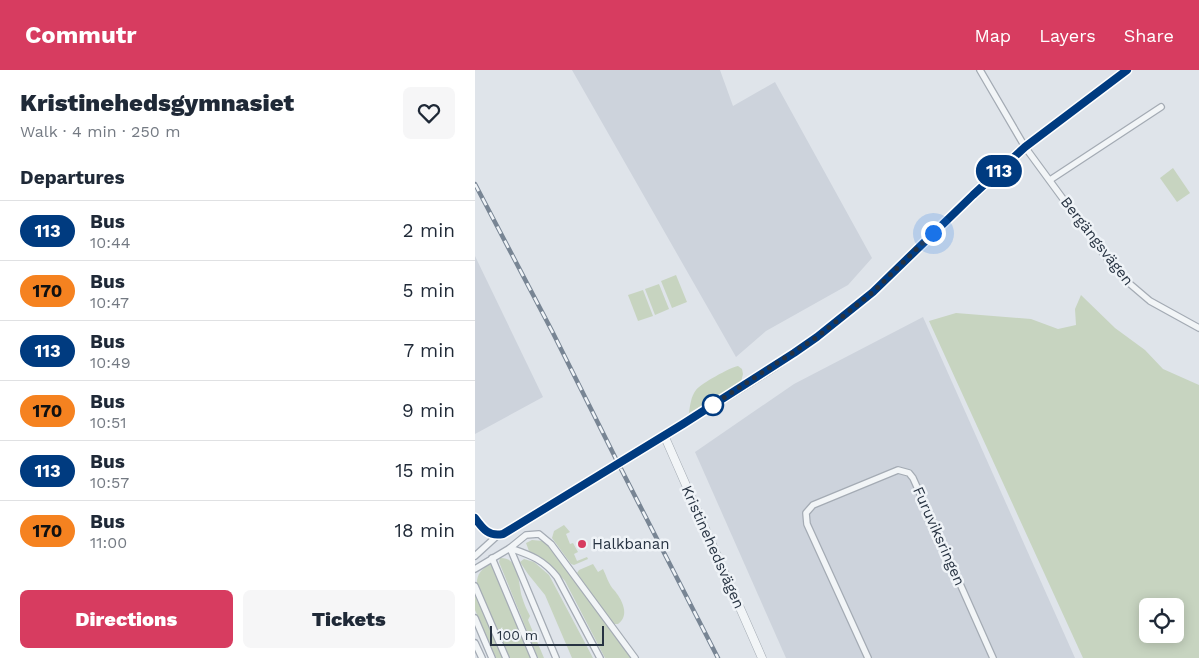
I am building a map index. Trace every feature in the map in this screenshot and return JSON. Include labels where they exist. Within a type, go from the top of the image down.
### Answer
[{"type":"street","name":"Bergängsvägen","points":[[980,70],[1025,147],[1102,252],[1125,280],[1163,309],[1199,328]]},
{"type":"street","points":[[475,556],[498,535],[503,534],[664,435],[781,362],[817,337],[873,292],[1025,147],[1127,70]]},
{"type":"street","name":"Bergängsvägen","points":[[1050,180],[1161,107]]},
{"type":"street","name":"Kristinehedsvägen","points":[[664,435],[762,658]]},
{"type":"street","name":"Furuviksringen","points":[[867,658],[807,524],[806,513],[813,505],[898,470],[905,471],[913,478],[993,658]]},
{"type":"street","points":[[475,518],[484,531],[498,535]]},
{"type":"street","points":[[475,569],[510,548],[526,535],[539,534],[545,537],[635,658]]},
{"type":"street","points":[[510,548],[556,658]]},
{"type":"street","points":[[510,548],[545,562],[551,569],[600,658]]},
{"type":"street","points":[[492,558],[534,658]]},
{"type":"street","points":[[475,586],[506,658]]},
{"type":"street","points":[[475,618],[492,658]]},
{"type":"street","points":[[475,644],[481,658]]},
{"type":"shaded area","points":[[572,70],[720,70],[733,106],[775,82],[872,258],[848,285],[766,331],[736,357]]},
{"type":"shaded area","points":[[475,256],[543,397],[475,434]]},
{"type":"shaded area","points":[[923,317],[1075,658],[786,658],[695,452],[794,384]]},
{"type":"green space","points":[[1173,168],[1190,193],[1177,202],[1160,178]]},
{"type":"green space","points":[[676,275],[687,302],[672,308],[661,281]]},
{"type":"green space","points":[[659,284],[669,309],[655,315],[645,289]]},
{"type":"green space","points":[[643,290],[653,316],[638,321],[628,295]]},
{"type":"green space","points":[[1081,295],[1115,328],[1145,350],[1163,369],[1199,385],[1199,658],[1083,658],[929,321],[956,313],[1031,319],[1058,329],[1076,325],[1075,309]]},
{"type":"green space","points":[[738,366],[742,369],[743,374],[741,382],[689,413],[696,390],[716,376]]},
{"type":"green space","points":[[564,525],[570,532],[566,534],[570,544],[573,543],[578,552],[574,554],[577,561],[587,557],[588,559],[574,565],[571,564],[552,538],[554,531]]},
{"type":"green space","points":[[532,540],[543,541],[549,545],[631,658],[605,658],[565,581],[547,562],[529,551],[526,543]]},
{"type":"green space","points":[[500,558],[507,559],[515,566],[522,597],[530,616],[528,620],[544,658],[538,658],[499,562]]},
{"type":"green space","points":[[524,559],[534,562],[549,575],[593,658],[572,658],[545,595],[520,562]]},
{"type":"green space","points":[[490,564],[493,566],[532,658],[509,658],[477,586],[477,579],[480,573]]},
{"type":"green space","points":[[593,564],[598,572],[603,569],[622,602],[624,616],[618,624],[613,624],[577,573],[579,570]]},
{"type":"green space","points":[[475,595],[503,658],[496,658],[475,610]]},
{"type":"railway","points":[[475,184],[718,658]]},
{"type":"bus line","name":"113","points":[[475,518],[484,531],[493,535],[503,534],[683,424],[794,353],[873,292],[1025,147],[1127,70]]},
{"type":"place","name":"Halkbanan","points":[[582,544]]},
{"type":"route","points":[[713,405],[711,406],[817,337],[873,292],[933,233]]}]
